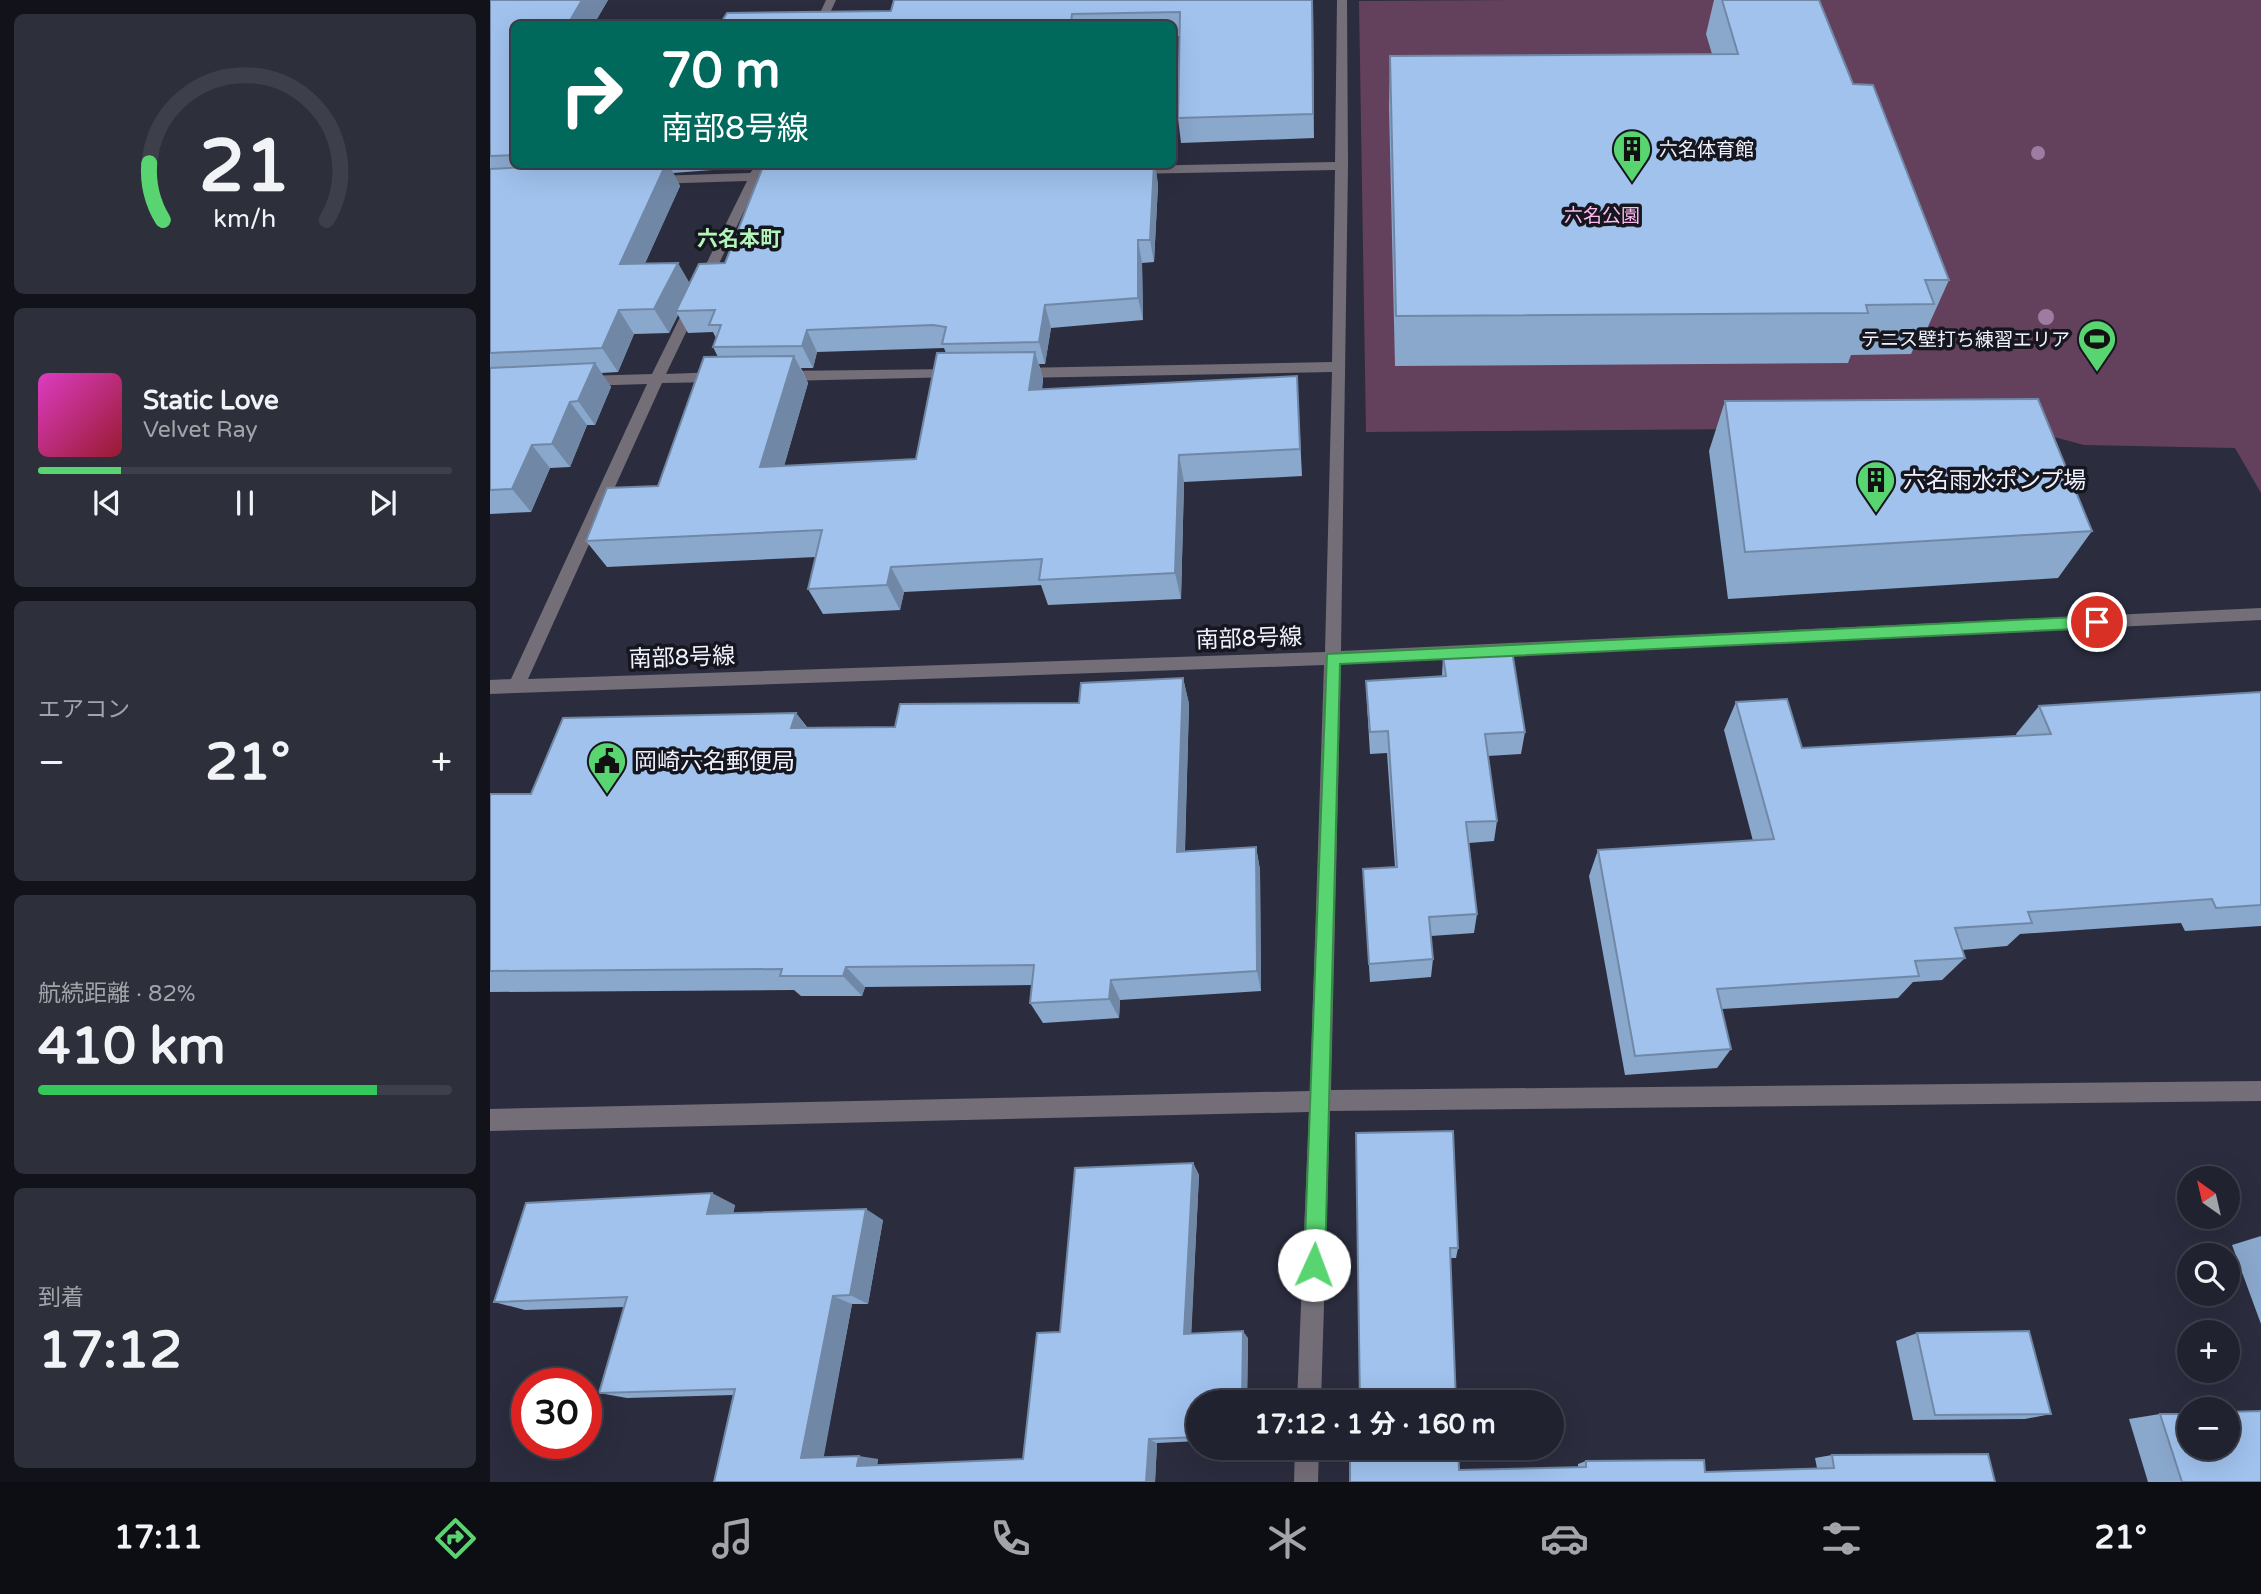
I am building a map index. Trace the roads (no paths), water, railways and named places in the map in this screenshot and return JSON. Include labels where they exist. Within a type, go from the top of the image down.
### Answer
[{"type":"street","points":[[821,21],[831,0]]},
{"type":"street","points":[[1309,1390],[1321,1101],[1339,368],[1342,0]]},
{"type":"street","points":[[1118,170],[1342,166]]},
{"type":"street","points":[[516,686],[657,378],[758,170]]},
{"type":"street","points":[[643,181],[758,170],[797,175]]},
{"type":"street","points":[[1005,373],[1339,368]]},
{"type":"street","points":[[768,376],[963,373]]},
{"type":"street","points":[[573,382],[740,377]]},
{"type":"street","name":"南部8号線","points":[[490,687],[1332,658],[2261,614]]},
{"type":"street","points":[[490,1120],[1321,1101],[2261,1091]]},
{"type":"street","points":[[1306,1482],[1307,1460]]},
{"type":"place","name":"六名体育館","points":[[1632,183]]},
{"type":"place","name":"テニス壁打ち練習エリア","points":[[2097,373]]},
{"type":"place","name":"六名雨水ポンプ場","points":[[1876,514]]},
{"type":"place","name":"岡崎六名郵便局","points":[[607,795]]},
{"type":"district","name":"六名本町","points":[[739,239]]},
{"type":"park label","name":"六名公園","points":[[1602,215]]}]
